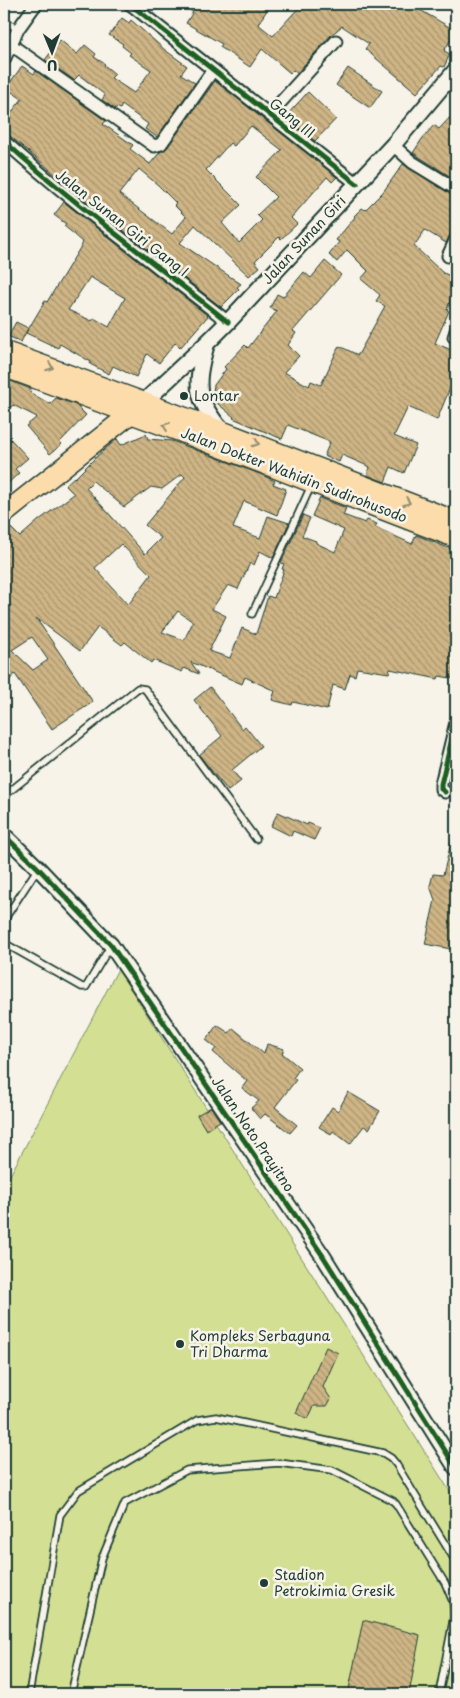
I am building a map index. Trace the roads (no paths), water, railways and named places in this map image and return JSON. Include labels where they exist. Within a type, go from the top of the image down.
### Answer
[{"type":"highway","points":[[4,351],[138,408]]},
{"type":"highway","points":[[4,367],[138,408]]},
{"type":"highway","points":[[4,514],[138,408]]},
{"type":"highway","name":"Jalan Dokter Wahidin Sudirohusodo","points":[[138,408],[222,431],[456,521]]},
{"type":"highway","name":"Jalan Dokter Wahidin Sudirohusodo","points":[[138,408],[312,482],[456,538]]},
{"type":"main road","name":"Jalan Sunan Giri","points":[[138,408],[228,322],[393,145],[456,70]]},
{"type":"main road","points":[[206,344],[198,379],[201,398],[208,413],[222,431]]},
{"type":"street","points":[[4,60],[18,29],[36,4]]},
{"type":"street","name":"Gang III","points":[[130,4],[357,184]]},
{"type":"street","points":[[270,114],[336,41]]},
{"type":"street","points":[[10,44],[154,146],[161,144],[214,70]]},
{"type":"street","name":"Jalan Sunan Giri Gang I","points":[[4,140],[99,222],[228,322]]},
{"type":"street","points":[[393,145],[412,162],[456,189]]},
{"type":"street","points":[[448,256],[456,239]]},
{"type":"street","points":[[445,792],[441,784],[456,722]]},
{"type":"street","name":"Jalan Noto Prayitno","points":[[4,835],[38,868],[111,946],[323,1256],[456,1468]]},
{"type":"lane","points":[[4,21],[18,29]]},
{"type":"lane","points":[[252,614],[312,482]]},
{"type":"lane","points":[[4,796],[138,688],[143,688],[256,839]]},
{"type":"lane","points":[[4,920],[38,868]]},
{"type":"lane","points":[[4,943],[82,987],[86,987],[111,946]]},
{"type":"lane","points":[[29,1694],[60,1515],[78,1491],[197,1420],[216,1417],[383,1453],[396,1464],[456,1562]]},
{"type":"lane","points":[[72,1694],[102,1558],[125,1503],[187,1470],[279,1463],[332,1470],[396,1504],[445,1583],[453,1602],[454,1616],[439,1694]]},
{"type":"place","name":"Lontar","points":[[184,396]]},
{"type":"place","name":"Kompleks Serbaguna Tri Dharma","points":[[180,1344]]},
{"type":"place","name":"Stadion Petrokimia Gresik","points":[[264,1583]]}]
